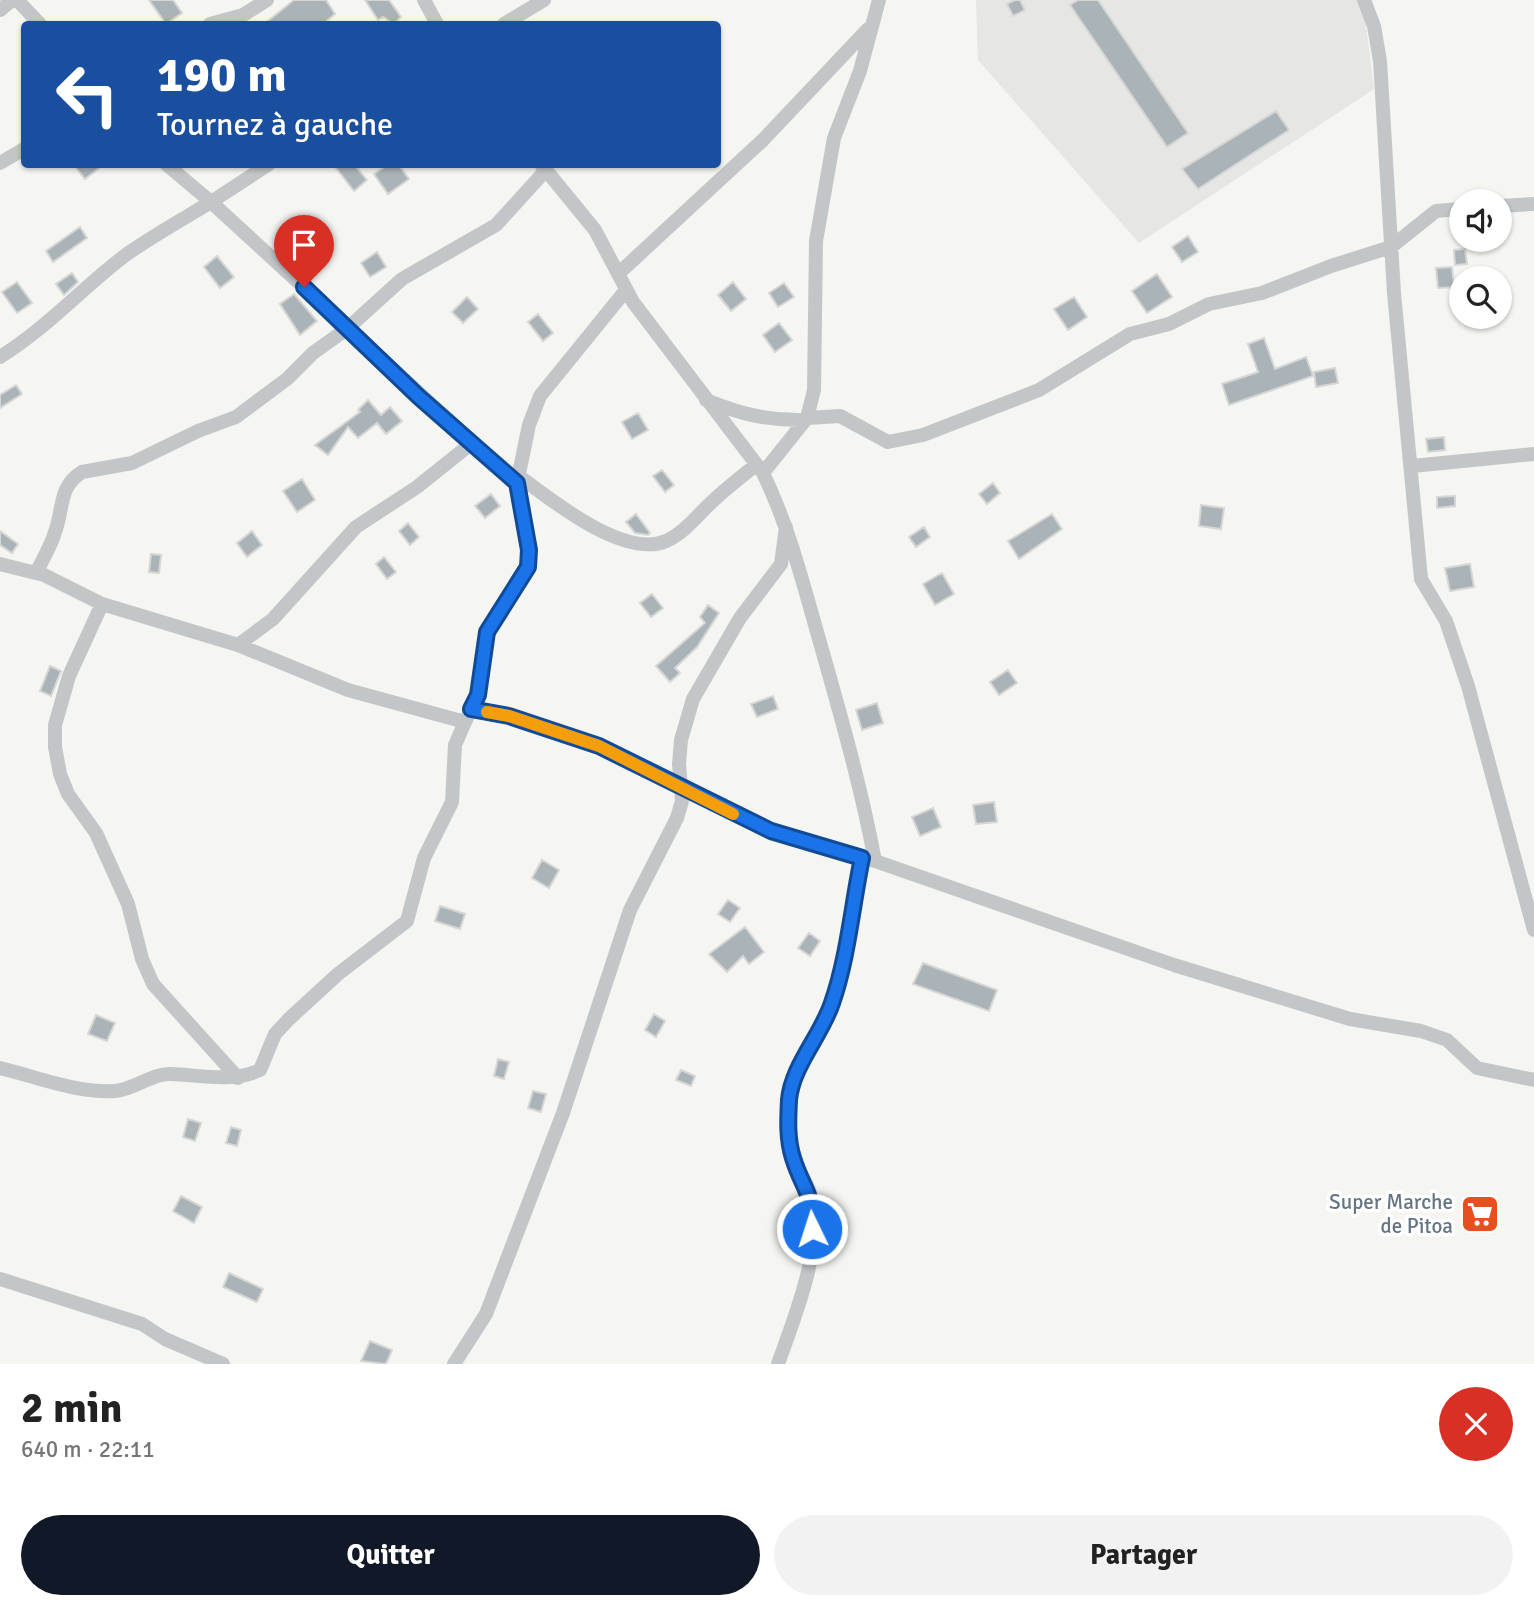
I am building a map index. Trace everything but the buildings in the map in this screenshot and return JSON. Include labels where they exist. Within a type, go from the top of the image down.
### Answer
[{"type":"street","points":[[0,10],[12,0]]},
{"type":"street","points":[[17,0],[37,21]]},
{"type":"street","points":[[221,21],[243,15],[267,0]]},
{"type":"street","points":[[424,0],[436,21]]},
{"type":"street","points":[[509,21],[544,0]]},
{"type":"street","points":[[171,168],[472,443],[518,480],[566,512],[606,534],[654,544],[675,535],[760,469],[806,419],[816,370],[816,240],[834,138],[860,71],[869,28],[879,0]]},
{"type":"street","points":[[1364,0],[1374,26],[1380,61],[1391,247],[1421,579],[1446,621],[1468,686],[1534,930]]},
{"type":"street","points":[[619,273],[763,140],[869,28]]},
{"type":"street","points":[[0,163],[21,151]]},
{"type":"street","points":[[0,357],[49,324],[88,286],[128,253],[263,168]]},
{"type":"street","points":[[36,573],[57,527],[63,492],[76,476],[82,472],[132,463],[236,417],[287,379],[313,353],[348,328],[402,279],[496,225],[542,168]]},
{"type":"street","points":[[544,168],[595,230],[626,290],[760,469],[786,527],[810,601],[860,782],[868,859],[838,985],[819,1036],[797,1073],[790,1097],[788,1136],[793,1159],[810,1192],[812,1246],[803,1294],[778,1364]]},
{"type":"street","points":[[1512,205],[1534,204]]},
{"type":"street","points":[[705,399],[735,412],[765,420],[840,416],[888,442],[923,435],[1039,390],[1130,334],[1169,324],[1209,304],[1262,293],[1331,266],[1391,247],[1436,211],[1449,210]]},
{"type":"street","points":[[0,1068],[82,1091],[118,1091],[168,1073],[238,1078],[261,1070],[275,1034],[289,1019],[338,974],[407,922],[424,858],[452,802],[455,745],[478,695],[487,632],[528,567],[529,550],[518,480],[529,425],[540,396],[626,290]]},
{"type":"street","points":[[238,645],[273,619],[356,527],[417,487],[472,443]]},
{"type":"street","points":[[1412,466],[1534,454]]},
{"type":"street","points":[[454,1364],[486,1314],[563,1114],[630,910],[677,818],[682,789],[681,740],[693,699],[740,618],[781,564],[786,527]]},
{"type":"street","points":[[0,564],[36,573],[102,604],[238,645],[348,690],[468,716],[509,716],[599,746],[771,831],[868,859],[1174,965],[1350,1019],[1434,1035],[1447,1040],[1477,1068],[1534,1080]]},
{"type":"street","points":[[102,604],[69,676],[58,715],[55,747],[60,774],[68,794],[96,833],[128,904],[142,959],[153,984],[238,1078]]},
{"type":"street","points":[[0,1279],[142,1324],[165,1339],[223,1364]]},
{"type":"shaded area","points":[[976,0],[1363,0],[1374,89],[1139,243],[978,60]]},
{"type":"slow traffic","points":[[487,712],[509,716],[599,746],[733,814]]},
{"type":"place","name":"Super Marche de Pitoa","points":[[1480,1214]]},
{"type":"route","points":[[304,287],[419,397],[517,483],[529,550],[528,567],[487,632],[478,695],[471,709],[509,716],[599,746],[723,810],[771,831],[862,858],[838,985],[819,1036],[797,1073],[790,1097],[788,1136],[793,1159],[810,1192],[812,1229]]}]
